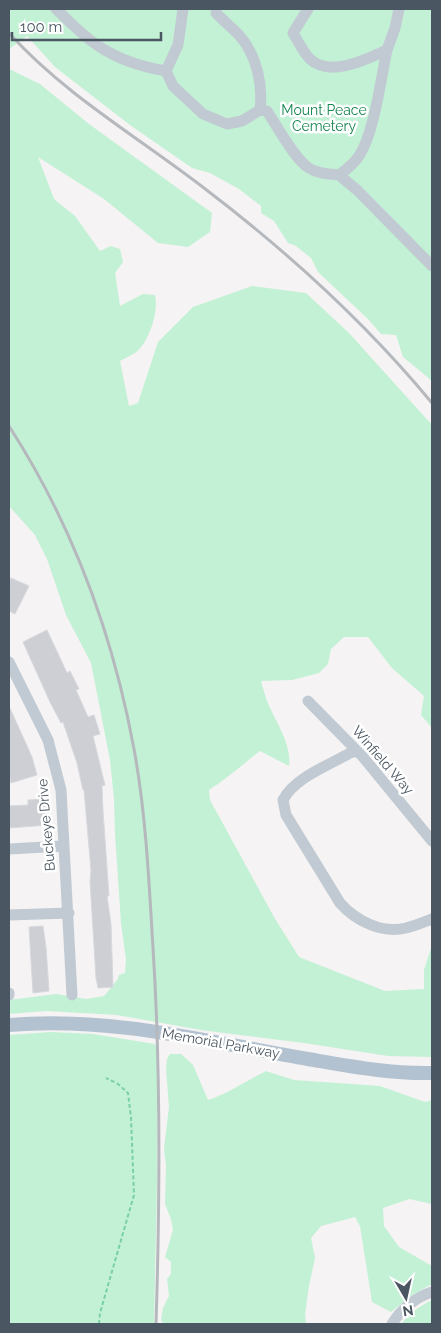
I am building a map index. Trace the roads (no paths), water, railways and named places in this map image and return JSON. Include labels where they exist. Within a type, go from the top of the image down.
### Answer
[{"type":"main road","name":"Memorial Parkway","points":[[9,1025],[36,1022],[101,1024],[140,1029],[357,1067],[432,1073]]},
{"type":"street","points":[[56,9],[96,45],[123,59],[166,72],[173,86],[203,114],[227,124],[242,121],[260,110],[267,112],[298,158],[308,168],[324,174],[340,175],[432,266]]},
{"type":"street","points":[[166,72],[178,45],[183,9]]},
{"type":"street","points":[[308,9],[293,33],[311,59],[324,67],[345,66],[363,61],[387,50]]},
{"type":"street","points":[[340,175],[351,166],[360,154],[368,135],[387,50],[399,9]]},
{"type":"street","points":[[215,10],[240,36],[248,48],[259,74],[262,96],[260,110]]},
{"type":"street","name":"Buckeye Drive","points":[[9,662],[48,740],[61,790],[72,995]]},
{"type":"street","name":"Winfield Way","points":[[308,701],[357,751],[432,841]]},
{"type":"street","points":[[357,751],[350,753],[299,782],[288,792],[283,800],[286,815],[340,903],[350,914],[375,926],[391,929],[407,928],[432,919]]},
{"type":"street","points":[[9,849],[64,846]]},
{"type":"street","points":[[9,915],[69,913]]},
{"type":"street","points":[[392,1324],[400,1313],[414,1300],[432,1292]]},
{"type":"railway","points":[[9,33],[78,96],[179,169],[266,237],[353,316],[432,403]]},
{"type":"railway","points":[[9,426],[32,463],[52,502],[71,541],[87,581],[114,664],[134,749],[144,823],[156,995],[159,1089],[156,1324]]},
{"type":"park label","name":"Mount Peace Cemetery","points":[[324,118]]}]
